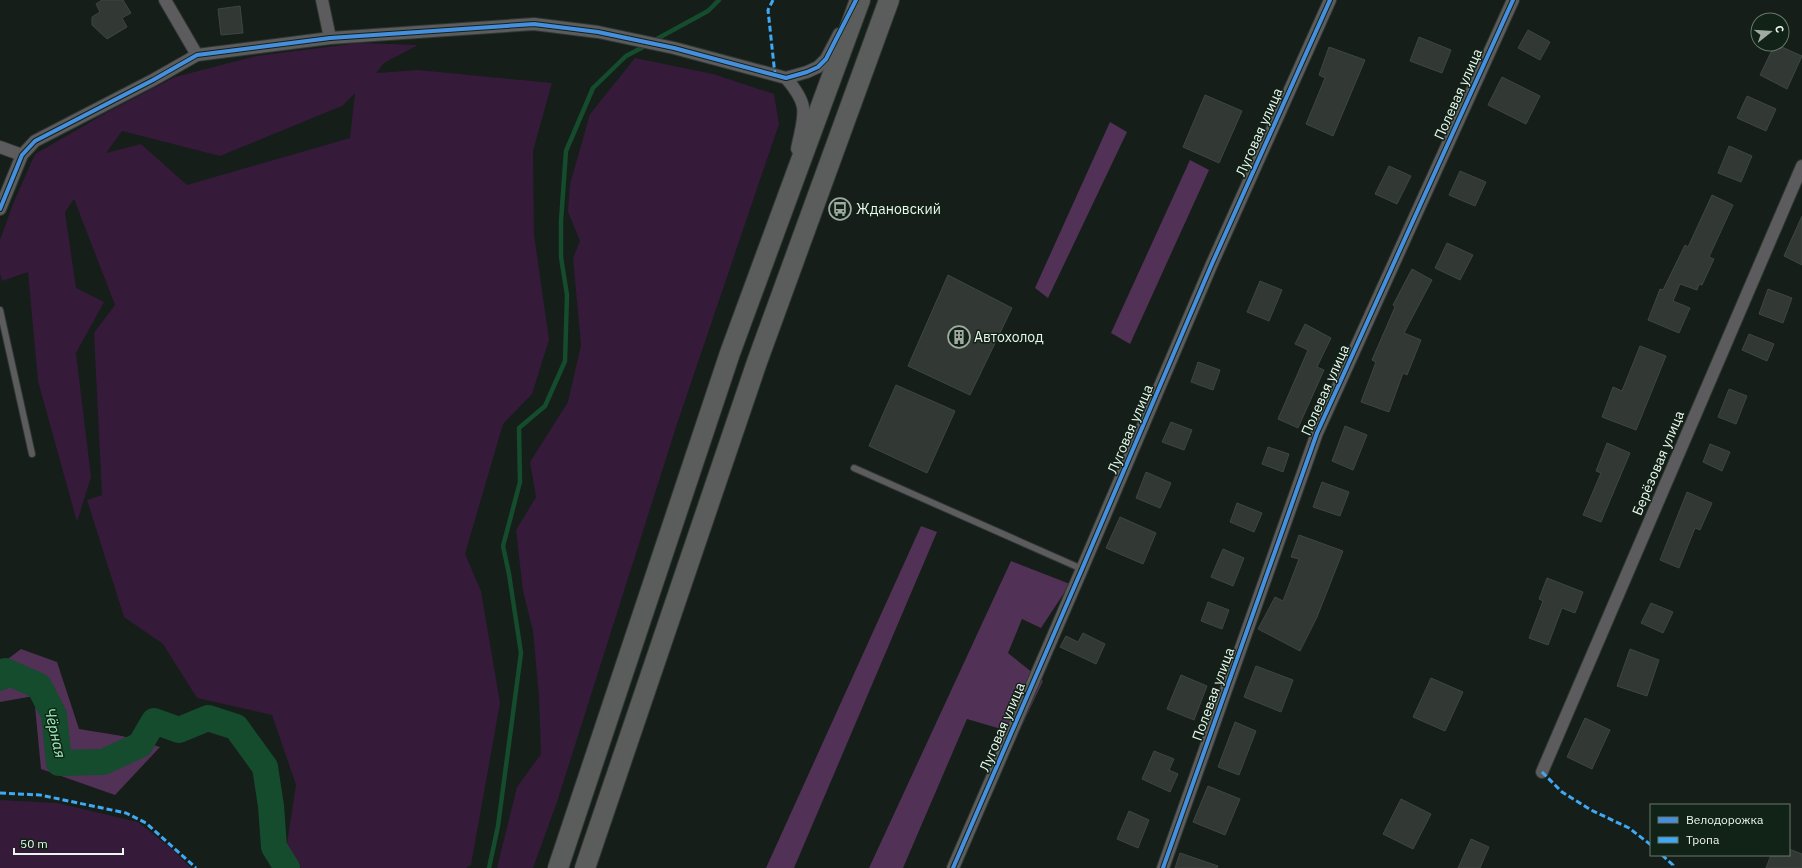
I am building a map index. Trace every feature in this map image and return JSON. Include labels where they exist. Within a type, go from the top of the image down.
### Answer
[{"type":"main road","points":[[558,868],[730,353],[860,0]]},
{"type":"main road","points":[[586,868],[757,362],[889,0]]},
{"type":"street","points":[[165,0],[197,55]]},
{"type":"street","points":[[322,0],[330,38]]},
{"type":"street","points":[[0,209],[22,155],[35,142],[153,80],[197,55],[330,38],[534,24],[598,32],[674,48],[786,78],[818,67],[826,59],[856,0]]},
{"type":"street","name":"Луговая улица","points":[[953,868],[1211,266],[1330,0]]},
{"type":"street","name":"Полевая улица","points":[[1163,868],[1317,433],[1513,0]]},
{"type":"street","points":[[786,78],[798,92],[803,104],[804,115],[787,197]]},
{"type":"street","points":[[0,147],[22,155]]},
{"type":"street","name":"Берёзовая улица","points":[[1542,772],[1802,166]]},
{"type":"lane","points":[[0,310],[32,454]]},
{"type":"lane","points":[[854,468],[1082,569]]},
{"type":"shaded area","points":[[359,43],[418,45],[384,63],[376,73],[418,70],[552,83],[533,151],[534,234],[549,340],[532,394],[503,424],[465,554],[481,591],[500,703],[471,865],[466,868],[301,868],[286,850],[296,785],[272,715],[197,698],[163,644],[124,617],[87,500],[102,495],[94,333],[115,305],[74,199],[65,212],[76,288],[104,302],[76,353],[91,477],[77,522],[38,381],[28,272],[2,281],[0,273],[0,240],[13,204],[35,154],[106,113],[175,77],[256,56]],"holes":[[[355,93],[350,138],[187,185],[141,144],[106,153],[122,131],[220,156],[342,106]]]},
{"type":"shaded area","points":[[635,58],[713,74],[774,94],[779,124],[677,424],[557,802],[533,868],[497,868],[517,787],[541,754],[539,697],[533,631],[523,591],[516,530],[536,497],[530,462],[568,402],[581,345],[573,258],[580,241],[568,212],[570,184],[590,114]]},
{"type":"shaded area","points":[[1110,122],[1127,132],[1048,298],[1035,288]]},
{"type":"shaded area","points":[[1190,160],[1209,170],[1130,344],[1111,333]]},
{"type":"shaded area","points":[[921,526],[937,532],[794,868],[766,868]]},
{"type":"shaded area","points":[[1011,561],[1070,584],[1041,628],[1022,619],[1008,653],[1043,681],[1018,734],[967,719],[903,868],[869,868]]},
{"type":"shaded area","points":[[21,649],[57,662],[79,729],[122,736],[160,747],[115,795],[41,769],[34,696],[0,702],[0,665]]},
{"type":"shaded area","points":[[0,800],[57,803],[138,822],[172,849],[191,868],[0,868]]},
{"type":"building","points":[[102,0],[123,0],[131,13],[122,18],[127,27],[107,39],[92,25],[92,17],[100,12],[96,4]]},
{"type":"building","points":[[240,6],[243,33],[221,35],[218,9]]},
{"type":"building","points":[[1528,30],[1550,42],[1540,60],[1518,48]]},
{"type":"building","points":[[1419,37],[1451,50],[1442,73],[1410,61]]},
{"type":"building","points":[[1329,47],[1365,60],[1333,136],[1306,124],[1325,78],[1319,75]]},
{"type":"building","points":[[1790,51],[1802,56],[1787,89],[1760,75],[1771,52],[1790,52]]},
{"type":"building","points":[[1502,77],[1540,96],[1526,124],[1488,105]]},
{"type":"building","points":[[1205,95],[1242,111],[1219,163],[1183,147]]},
{"type":"building","points":[[1747,96],[1776,109],[1766,131],[1737,118]]},
{"type":"building","points":[[1729,146],[1752,156],[1741,182],[1718,173]]},
{"type":"building","points":[[1389,166],[1411,176],[1397,204],[1375,194]]},
{"type":"building","points":[[1460,171],[1486,182],[1475,206],[1449,195]]},
{"type":"building","points":[[1712,195],[1733,205],[1709,257],[1714,259],[1702,285],[1699,284],[1697,290],[1680,284],[1673,301],[1690,308],[1679,333],[1648,320],[1660,289],[1663,290],[1685,245],[1688,247]]},
{"type":"building","points":[[1802,216],[1802,265],[1784,256]]},
{"type":"building","points":[[1447,243],[1473,255],[1460,280],[1435,268]]},
{"type":"building","points":[[1412,269],[1432,280],[1404,333],[1421,340],[1407,375],[1403,373],[1389,412],[1361,402],[1376,362],[1372,360],[1395,307],[1393,305]]},
{"type":"building","name":"Автохолод","points":[[948,275],[1012,308],[970,395],[908,366]]},
{"type":"building","points":[[1260,281],[1282,290],[1269,321],[1247,312]]},
{"type":"building","points":[[1768,289],[1792,298],[1783,323],[1759,314]]},
{"type":"building","points":[[1305,324],[1331,338],[1317,367],[1324,370],[1298,428],[1278,419],[1308,350],[1295,344]]},
{"type":"building","points":[[1749,334],[1774,344],[1767,361],[1742,350]]},
{"type":"building","points":[[1640,346],[1666,356],[1636,430],[1602,417],[1613,387],[1622,391]]},
{"type":"building","points":[[1198,362],[1220,370],[1213,390],[1191,382]]},
{"type":"building","points":[[896,385],[955,411],[927,473],[869,446]]},
{"type":"building","points":[[1729,389],[1747,396],[1736,424],[1718,417]]},
{"type":"building","points":[[1171,422],[1192,430],[1184,450],[1162,442]]},
{"type":"building","points":[[1345,426],[1367,435],[1353,470],[1332,461]]},
{"type":"building","points":[[1607,443],[1630,453],[1601,522],[1583,515],[1601,473],[1596,471]]},
{"type":"building","points":[[1710,444],[1730,452],[1722,471],[1703,462]]},
{"type":"building","points":[[1268,447],[1289,454],[1283,472],[1262,464]]},
{"type":"building","points":[[1146,472],[1171,483],[1160,508],[1136,498]]},
{"type":"building","points":[[1322,482],[1349,492],[1340,516],[1313,507]]},
{"type":"building","points":[[1687,492],[1712,503],[1700,530],[1695,528],[1679,568],[1660,560]]},
{"type":"building","points":[[1237,503],[1262,513],[1254,532],[1230,522]]},
{"type":"building","points":[[1120,517],[1156,533],[1143,564],[1106,548]]},
{"type":"building","points":[[1299,535],[1343,551],[1317,617],[1300,651],[1258,629],[1275,597],[1283,601],[1299,559],[1291,557]]},
{"type":"building","points":[[1223,549],[1244,558],[1233,586],[1211,577]]},
{"type":"building","points":[[1547,578],[1583,592],[1575,613],[1562,608],[1548,645],[1529,638],[1543,601],[1539,599]]},
{"type":"building","points":[[1208,602],[1229,610],[1222,629],[1201,621]]},
{"type":"building","points":[[1651,603],[1673,612],[1663,633],[1641,623]]},
{"type":"building","points":[[1083,633],[1105,644],[1096,664],[1060,647],[1066,636],[1078,642]]},
{"type":"building","points":[[1630,649],[1659,660],[1647,696],[1617,686]]},
{"type":"building","points":[[1256,666],[1293,680],[1281,712],[1244,697]]},
{"type":"building","points":[[1181,675],[1207,686],[1194,720],[1167,709]]},
{"type":"building","points":[[1431,678],[1463,692],[1445,731],[1413,717]]},
{"type":"building","points":[[1585,718],[1610,730],[1592,769],[1567,757]]},
{"type":"building","points":[[1235,722],[1256,731],[1239,775],[1218,767]]},
{"type":"building","points":[[1154,751],[1174,759],[1169,770],[1178,774],[1170,792],[1142,779]]},
{"type":"building","points":[[1208,786],[1240,799],[1225,835],[1193,822]]},
{"type":"building","points":[[1401,799],[1431,814],[1413,849],[1383,834]]},
{"type":"building","points":[[1129,811],[1149,820],[1138,848],[1117,839]]},
{"type":"building","points":[[1471,839],[1489,847],[1480,868],[1458,868]]},
{"type":"building","points":[[1790,849],[1802,854],[1802,868],[1766,868],[1771,856],[1790,856]]},
{"type":"building","points":[[1180,853],[1218,866],[1217,868],[1175,868]]},
{"type":"waterway","points":[[653,41],[708,11],[719,0]]},
{"type":"waterway","points":[[489,868],[498,826],[521,653],[509,574],[503,546],[520,482],[519,428],[545,406],[565,361],[567,295],[561,257],[561,221],[566,151],[593,88],[626,56],[647,45]]},
{"type":"waterway","name":"Чёрная","points":[[0,678],[5,671],[39,686],[54,715],[59,763],[103,762],[140,745],[154,721],[179,730],[208,718],[236,727],[265,767],[271,806],[274,847],[287,868]]},
{"type":"marked path","points":[[773,0],[768,10],[775,75]]},
{"type":"marked path","points":[[1542,772],[1562,792],[1591,810],[1629,828],[1650,844]]},
{"type":"marked path","points":[[0,793],[40,795],[126,813],[146,823],[196,868]]},
{"type":"marked path","points":[[1663,856],[1673,865],[1672,868]]},
{"type":"cycle path","points":[[0,209],[22,155],[35,141],[153,80],[197,55],[330,38],[534,24],[598,32],[674,48],[786,78],[818,67],[826,59],[856,0]]},
{"type":"cycle path","points":[[953,868],[1211,266],[1330,0]]},
{"type":"cycle path","points":[[1163,868],[1317,433],[1513,0]]},
{"type":"place","name":"Ждановский","points":[[840,209]]},
{"type":"place","name":"Автохолод","points":[[959,337]]}]
